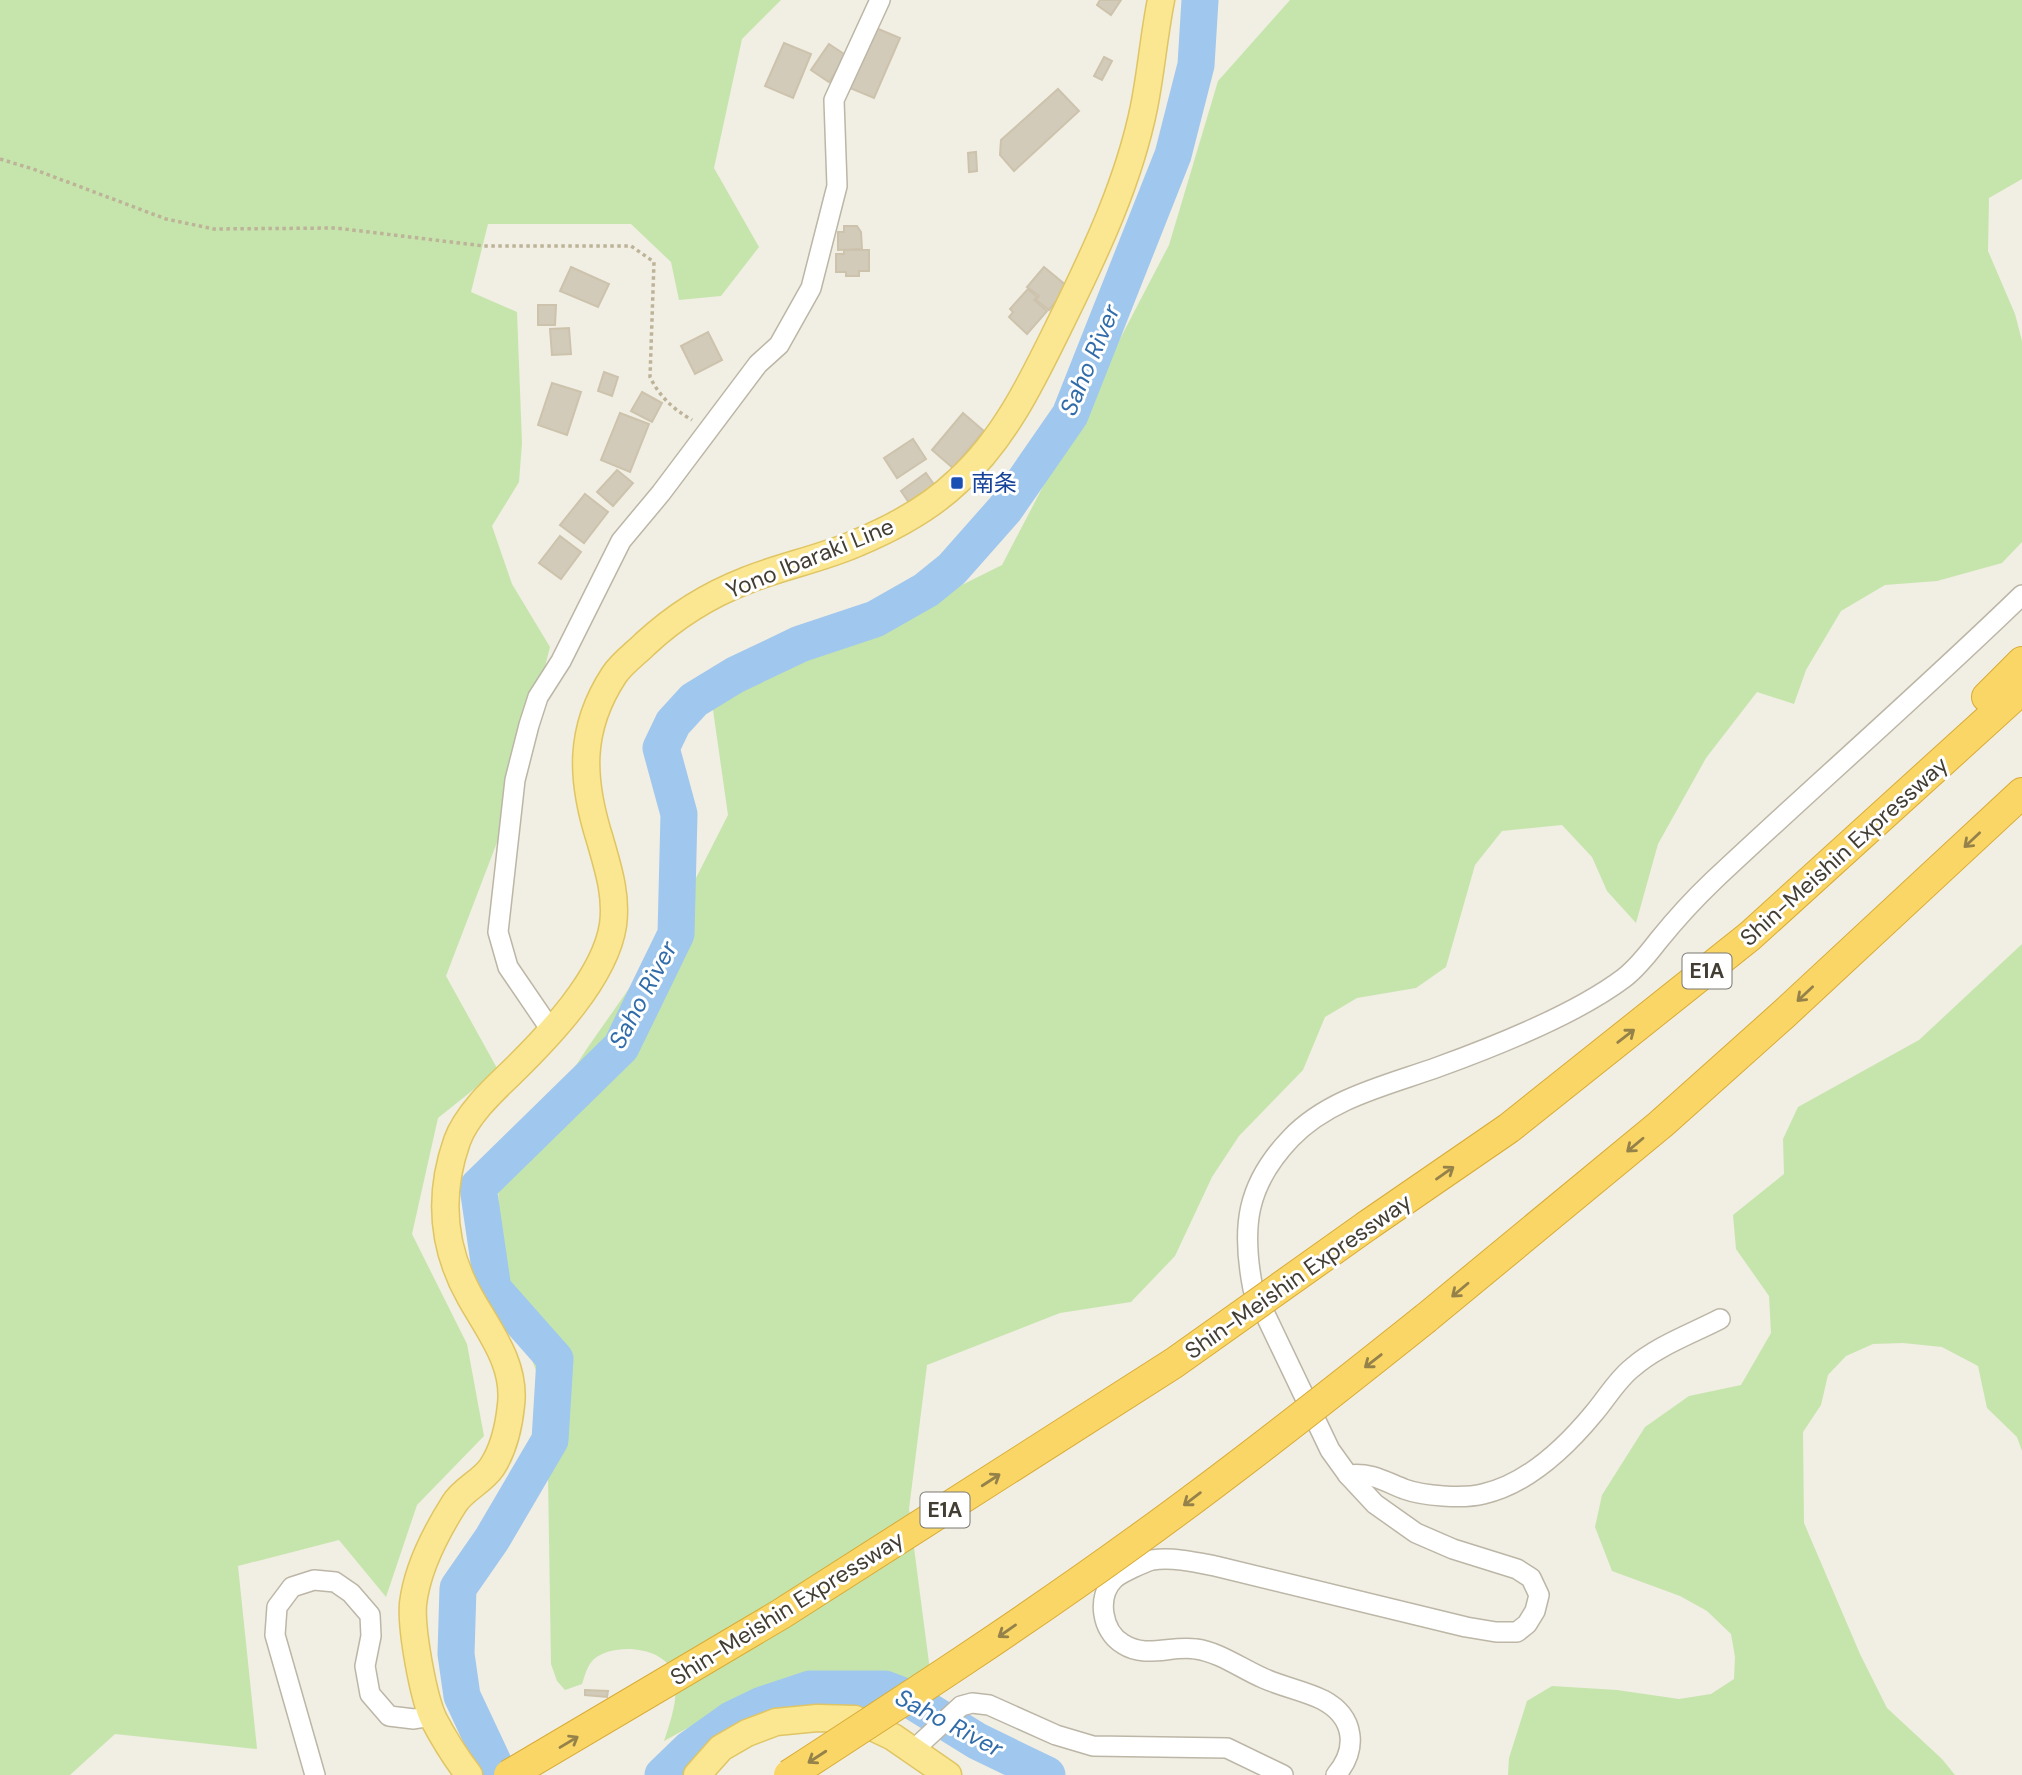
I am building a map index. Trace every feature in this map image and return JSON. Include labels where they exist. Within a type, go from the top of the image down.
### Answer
[{"type":"highway","points":[[1750,936],[2022,662]]},
{"type":"highway","name":"Shin-Meishin Expressway","points":[[509,1775],[781,1614],[1152,1378],[1509,1128],[1750,936],[2022,689]]},
{"type":"highway","points":[[789,1775],[937,1680],[1136,1542],[1426,1318],[1661,1124],[2022,793]]},
{"type":"main road","name":"Yono Ibaraki Line","points":[[469,1775],[432,1716],[417,1650],[413,1606],[423,1563],[456,1499],[491,1469],[505,1436],[512,1399],[506,1358],[466,1290],[449,1249],[443,1209],[448,1168],[460,1132],[491,1093],[553,1033],[598,968],[613,926],[613,882],[592,813],[584,760],[594,716],[616,672],[655,635],[686,611],[742,581],[856,544],[912,516],[957,483],[986,452],[1008,421],[1047,351],[1096,251],[1125,174],[1144,109],[1160,0]]},
{"type":"main road","points":[[697,1775],[722,1748],[747,1733],[776,1722],[817,1718],[855,1719],[919,1746],[948,1775]]},
{"type":"street","points":[[553,1033],[508,967],[498,932],[515,779],[529,725],[538,697],[561,662],[621,541],[661,493],[758,364],[779,345],[811,288],[837,186],[834,100],[880,0]]},
{"type":"street","points":[[1336,1775],[1346,1762],[1352,1747],[1350,1732],[1342,1714],[1324,1700],[1273,1682],[1211,1652],[1194,1648],[1138,1651],[1121,1644],[1110,1632],[1103,1614],[1105,1596],[1114,1579],[1150,1560],[1174,1559],[1215,1566],[1465,1627],[1496,1632],[1517,1632],[1527,1624],[1535,1611],[1539,1595],[1531,1578],[1517,1569],[1453,1549],[1416,1533],[1375,1504],[1348,1475],[1331,1450],[1253,1289],[1248,1266],[1246,1227],[1255,1191],[1271,1162],[1292,1137],[1317,1116],[1343,1101],[1462,1059],[1571,1011],[1626,976],[1693,900],[1938,677],[2022,595]]},
{"type":"street","points":[[1348,1475],[1360,1473],[1377,1476],[1406,1490],[1437,1496],[1482,1495],[1521,1479],[1552,1455],[1584,1424],[1630,1369],[1653,1353],[1720,1319]]},
{"type":"street","points":[[315,1775],[275,1635],[277,1607],[292,1587],[314,1580],[335,1583],[351,1593],[370,1615],[371,1636],[365,1666],[370,1694],[389,1716],[414,1719],[432,1716]]},
{"type":"street","points":[[919,1746],[961,1706],[972,1703],[989,1705],[1056,1735],[1093,1746],[1227,1748],[1283,1775]]},
{"type":"path","points":[[0,159],[166,219],[214,229],[335,228],[484,246],[631,246],[654,262],[650,377],[658,393],[674,409],[709,429]]},
{"type":"green space","points":[[0,0],[781,0],[742,39],[714,168],[759,247],[721,296],[679,300],[671,262],[631,224],[488,224],[471,292],[517,312],[522,443],[519,482],[492,526],[512,584],[550,647],[504,824],[446,976],[498,1070],[438,1118],[412,1234],[467,1344],[484,1436],[417,1505],[386,1597],[339,1540],[238,1566],[257,1749],[115,1734],[70,1775],[0,1775]]},
{"type":"green space","points":[[1290,0],[2022,0],[2022,179],[1989,198],[1988,251],[2015,314],[2022,341],[2022,542],[2002,563],[1937,581],[1885,585],[1841,611],[1806,670],[1794,704],[1757,692],[1706,758],[1658,844],[1636,923],[1607,891],[1592,857],[1562,825],[1502,831],[1475,865],[1446,967],[1416,988],[1357,998],[1325,1017],[1303,1070],[1239,1136],[1212,1177],[1175,1256],[1131,1302],[1060,1313],[927,1365],[909,1509],[929,1663],[937,1693],[930,1706],[878,1675],[819,1673],[766,1685],[664,1741],[674,1709],[676,1692],[674,1676],[661,1658],[639,1650],[614,1650],[594,1659],[582,1684],[565,1690],[557,1681],[551,1664],[548,1476],[537,1373],[501,1280],[498,1185],[588,1047],[668,933],[728,815],[712,703],[845,643],[1002,565],[1169,245],[1218,81]]},
{"type":"green space","points":[[2022,944],[2022,1451],[2017,1437],[1987,1408],[1978,1366],[1942,1347],[1903,1343],[1873,1344],[1846,1356],[1828,1375],[1821,1405],[1803,1432],[1804,1523],[1860,1654],[1887,1708],[1942,1759],[1955,1775],[1508,1775],[1509,1758],[1527,1701],[1552,1686],[1617,1690],[1679,1699],[1711,1694],[1734,1679],[1735,1657],[1731,1634],[1707,1611],[1680,1596],[1612,1571],[1595,1527],[1602,1495],[1645,1427],[1689,1396],[1741,1385],[1771,1333],[1769,1296],[1736,1249],[1733,1215],[1784,1174],[1783,1139],[1798,1107],[1919,1040]]},
{"type":"building","points":[[1100,0],[1121,0],[1111,15],[1097,5]]},
{"type":"building","points":[[876,28],[900,38],[874,98],[850,88]]},
{"type":"building","points":[[784,43],[811,54],[793,98],[765,86]]},
{"type":"building","points":[[829,44],[847,56],[829,82],[811,70]]},
{"type":"building","points":[[1104,57],[1112,61],[1102,80],[1094,76]]},
{"type":"building","points":[[1058,89],[1079,111],[1014,171],[1000,155],[1001,140]]},
{"type":"building","points":[[976,152],[977,171],[969,172],[968,153]]},
{"type":"building","points":[[844,226],[857,226],[861,232],[862,249],[838,250],[838,232],[844,232]]},
{"type":"building","points":[[844,250],[869,250],[869,271],[859,271],[859,276],[846,276],[846,272],[836,272],[836,254],[844,254]]},
{"type":"building","points":[[571,267],[609,284],[598,307],[560,291]]},
{"type":"building","points":[[1044,267],[1068,287],[1049,310],[1036,300],[1039,296],[1027,287]]},
{"type":"building","points":[[1028,289],[1037,297],[1034,300],[1047,311],[1027,334],[1009,317],[1013,312],[1010,309]]},
{"type":"building","points":[[538,305],[556,305],[555,325],[538,325]]},
{"type":"building","points":[[569,328],[571,354],[552,355],[550,329]]},
{"type":"building","points":[[708,332],[722,360],[695,374],[681,346]]},
{"type":"building","points":[[604,372],[618,377],[612,396],[598,391]]},
{"type":"building","points":[[552,383],[581,392],[567,435],[538,425]]},
{"type":"building","points":[[642,392],[662,403],[652,422],[631,411]]},
{"type":"building","points":[[620,413],[649,424],[630,472],[601,460]]},
{"type":"building","points":[[963,413],[984,431],[953,468],[932,450]]},
{"type":"building","points":[[913,439],[926,459],[897,478],[884,458]]},
{"type":"building","points":[[617,470],[633,483],[613,506],[597,492]]},
{"type":"building","points":[[926,473],[935,486],[910,504],[901,491]]},
{"type":"building","points":[[585,494],[608,512],[584,543],[560,525]]},
{"type":"building","points":[[560,536],[581,552],[561,579],[539,563]]},
{"type":"building","points":[[585,1690],[608,1691],[607,1697],[585,1695]]},
{"type":"waterway","name":"Saho River","points":[[499,1775],[462,1696],[456,1654],[458,1588],[492,1539],[550,1440],[555,1359],[493,1289],[478,1187],[621,1047],[676,934],[679,814],[661,748],[673,723],[694,700],[735,675],[800,644],[875,619],[926,590],[952,569],[1005,509],[1070,415],[1173,155],[1196,65],[1200,0]]},
{"type":"waterway","name":"Saho River","points":[[663,1775],[690,1749],[731,1720],[762,1705],[810,1689],[885,1689],[906,1697],[977,1741],[1047,1775]]},
{"type":"place","name":"南条","points":[[957,483]]}]
